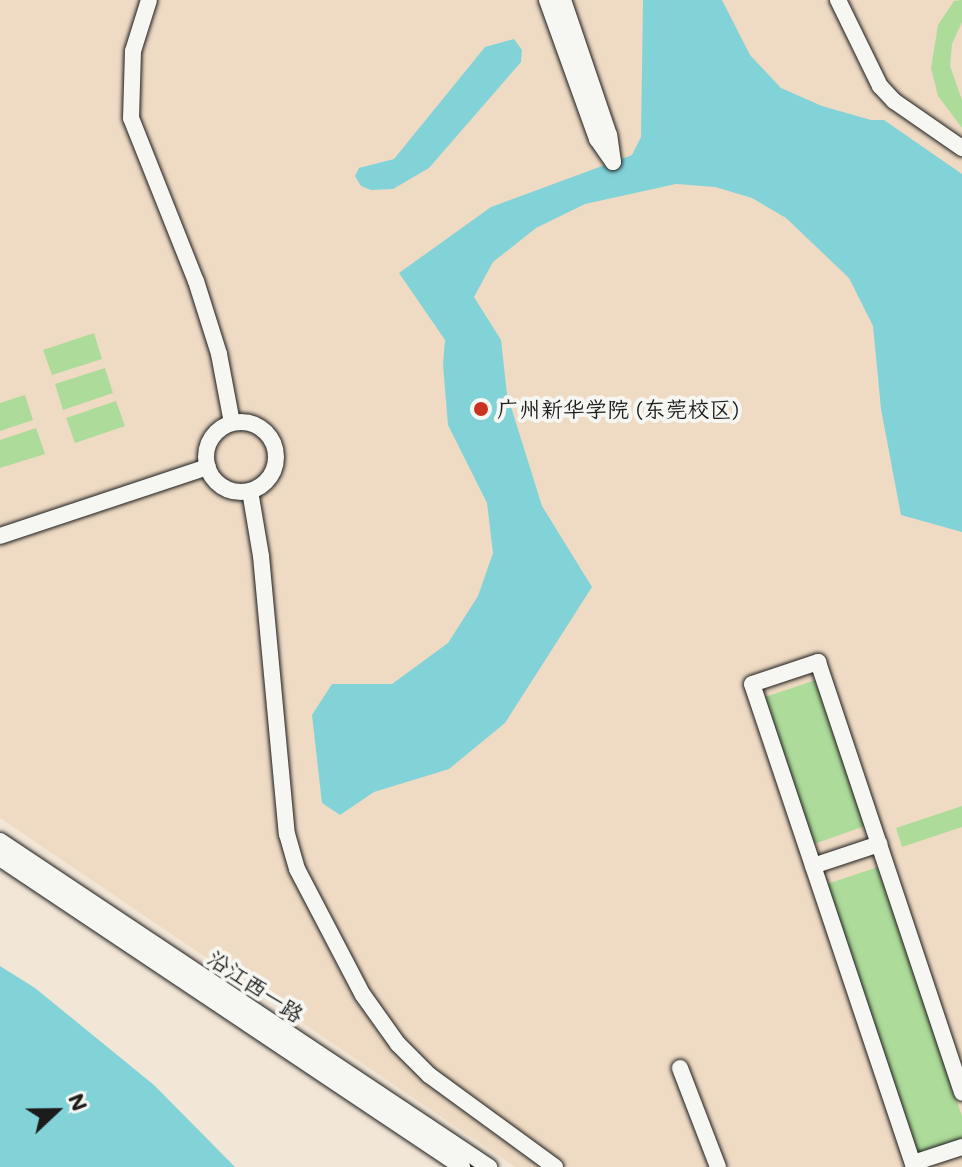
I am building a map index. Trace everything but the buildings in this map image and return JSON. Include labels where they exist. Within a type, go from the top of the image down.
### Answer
[{"type":"street","points":[[149,0],[133,51],[131,118],[196,281],[219,354],[232,423]]},
{"type":"street","points":[[547,0],[597,139],[613,162],[609,135],[563,0]]},
{"type":"street","points":[[838,0],[880,86],[904,109],[962,148]]},
{"type":"street","points":[[248,422],[263,429],[276,449],[273,472],[264,484],[250,491],[228,489],[216,480],[208,467],[209,443],[218,430],[232,423],[248,422]]},
{"type":"street","points":[[0,536],[208,467]]},
{"type":"street","points":[[250,491],[261,556],[287,834],[297,869],[363,995],[398,1044],[429,1075],[555,1167]]},
{"type":"street","points":[[962,1093],[818,662],[752,684],[914,1165],[962,1147]]},
{"type":"street","name":"沿江西一路","points":[[0,841],[489,1167]]},
{"type":"street","points":[[813,866],[879,844]]},
{"type":"street","name":"沿江西一路","points":[[0,858],[462,1167]]},
{"type":"street","points":[[680,1068],[718,1167]]},
{"type":"shaded area","name":"广州新华学院 (东莞校区)","points":[[0,0],[962,0],[962,1167],[515,1167],[0,818]]},
{"type":"green space","points":[[962,0],[962,22],[952,44],[950,66],[962,100],[962,128],[938,96],[931,68],[938,25],[954,1]]},
{"type":"green space","points":[[94,333],[102,359],[52,375],[43,350]]},
{"type":"green space","points":[[105,368],[113,393],[63,410],[55,384]]},
{"type":"green space","points":[[25,395],[33,420],[0,431],[0,403]]},
{"type":"green space","points":[[116,401],[125,426],[75,443],[66,418]]},
{"type":"green space","points":[[36,428],[45,454],[0,468],[0,440]]},
{"type":"green space","points":[[816,680],[865,826],[814,844],[765,697]]},
{"type":"green space","points":[[962,806],[962,827],[902,847],[896,828]]},
{"type":"green space","points":[[878,867],[962,1116],[962,1139],[918,1154],[827,884]]},
{"type":"water","points":[[643,0],[722,0],[750,55],[781,88],[822,106],[871,120],[884,120],[962,174],[962,532],[901,515],[881,409],[873,326],[849,278],[786,218],[752,198],[715,187],[676,184],[585,204],[536,228],[493,262],[474,297],[501,340],[507,394],[542,506],[592,587],[505,723],[449,769],[374,792],[340,815],[322,803],[312,715],[332,684],[392,684],[448,643],[478,596],[493,553],[487,503],[448,425],[443,365],[445,340],[399,273],[491,207],[632,155],[641,137]]},
{"type":"water","points":[[514,39],[522,50],[521,62],[429,168],[393,189],[371,190],[361,186],[355,176],[359,168],[394,159],[485,47]]},
{"type":"water","points":[[0,966],[35,988],[154,1085],[235,1167],[0,1167]]},
{"type":"place","name":"广州新华学院 (东莞校区)","points":[[481,409]]}]
